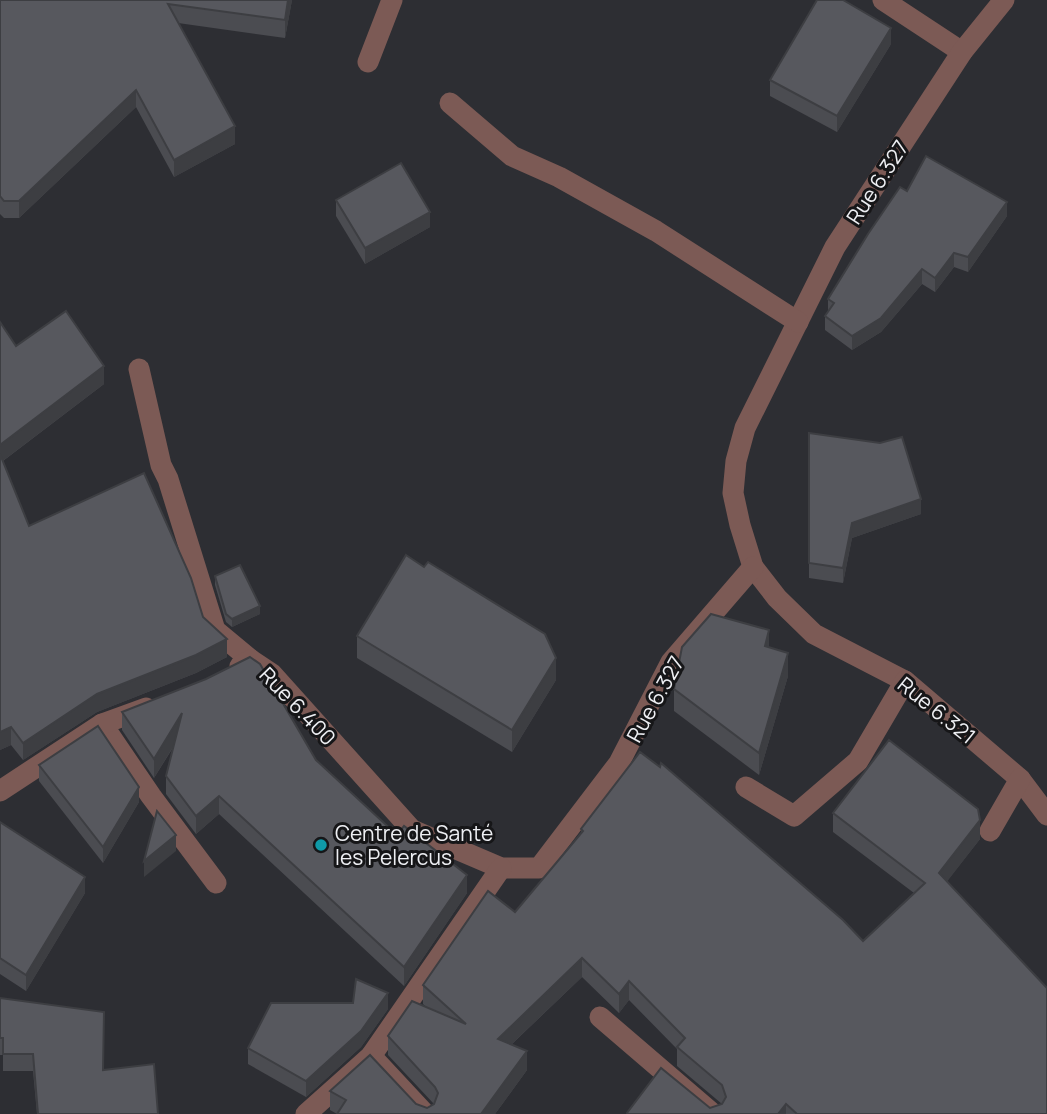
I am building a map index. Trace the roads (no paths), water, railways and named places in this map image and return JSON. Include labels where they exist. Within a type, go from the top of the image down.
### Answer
[{"type":"street","points":[[368,62],[392,0]]},
{"type":"street","points":[[883,0],[961,52]]},
{"type":"street","name":"Rue 6.327","points":[[501,869],[539,869],[619,763],[671,662],[753,567],[733,493],[736,461],[745,428],[835,247],[961,52],[1004,0]]},
{"type":"street","points":[[450,103],[512,156],[559,177],[656,232],[798,322]]},
{"type":"street","points":[[139,369],[161,466],[168,479],[215,630],[251,660]]},
{"type":"street","name":"Rue 6.321","points":[[753,567],[777,598],[814,634],[905,681],[1020,779],[1047,815]]},
{"type":"street","name":"Rue 6.400","points":[[221,675],[251,660],[272,674],[412,830],[501,869]]},
{"type":"street","points":[[746,787],[794,816],[858,761],[905,681]]},
{"type":"street","points":[[0,791],[102,724],[163,701]]},
{"type":"street","points":[[102,724],[151,796],[216,883]]},
{"type":"street","points":[[990,831],[1020,779]]},
{"type":"street","points":[[306,1114],[371,1056],[501,869]]},
{"type":"street","points":[[600,1017],[713,1114]]},
{"type":"street","points":[[371,1056],[425,1114]]},
{"type":"place","name":"Centre de Santé les Pelercus","points":[[321,845]]}]
